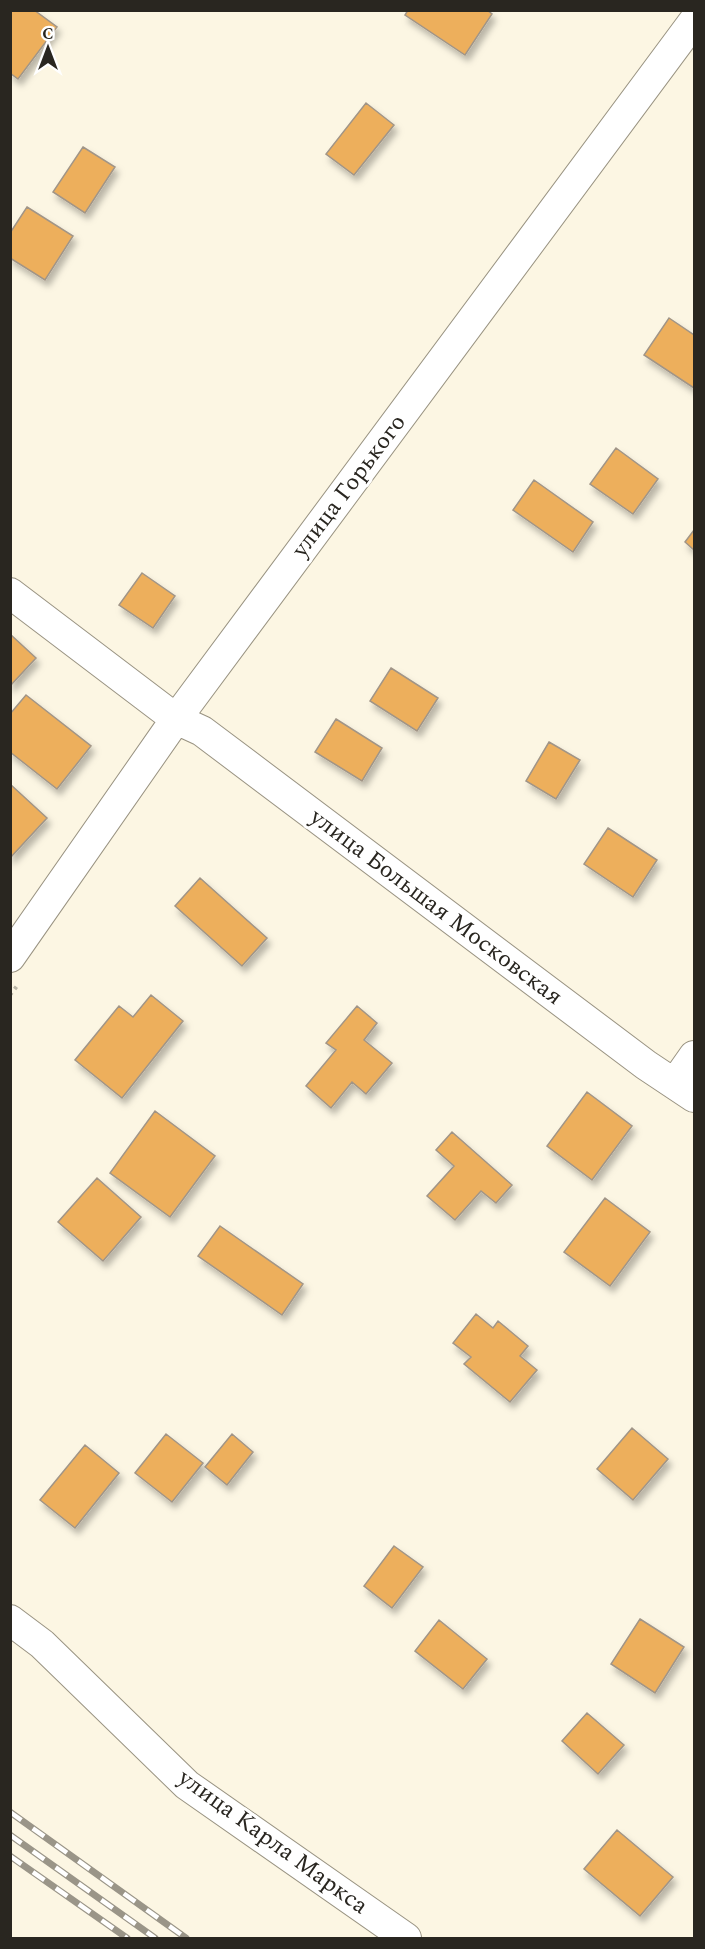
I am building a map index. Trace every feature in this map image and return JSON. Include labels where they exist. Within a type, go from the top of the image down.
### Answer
[{"type":"street","name":"улица Горького","points":[[10,957],[176,719],[694,21]]},
{"type":"street","name":"улица Большая Московская","points":[[10,593],[176,719],[202,731],[646,1065],[688,1085]]},
{"type":"street","points":[[688,1085],[694,1056]]},
{"type":"street","name":"улица Карла Маркса","points":[[10,1620],[42,1644],[187,1785],[406,1938]]},
{"type":"building","points":[[10,10],[34,10],[57,27],[18,79],[10,73]]},
{"type":"building","points":[[408,10],[487,10],[492,14],[465,55],[405,15]]},
{"type":"building","points":[[366,103],[394,125],[354,175],[326,154]]},
{"type":"building","points":[[83,147],[115,167],[85,213],[53,192]]},
{"type":"building","points":[[27,207],[73,236],[45,280],[10,258],[10,233]]},
{"type":"building","points":[[669,318],[694,335],[694,388],[644,355]]},
{"type":"building","points":[[616,448],[658,479],[633,514],[590,484]]},
{"type":"building","points":[[534,480],[593,522],[573,552],[513,510]]},
{"type":"building","points":[[694,530],[694,550],[685,542]]},
{"type":"building","points":[[142,573],[175,596],[153,628],[119,605]]},
{"type":"building","points":[[10,634],[36,658],[10,686]]},
{"type":"building","points":[[391,668],[438,698],[417,731],[370,701]]},
{"type":"building","points":[[26,695],[91,746],[57,789],[10,752],[10,714]]},
{"type":"building","points":[[336,719],[382,748],[362,781],[315,752]]},
{"type":"building","points":[[549,742],[580,760],[556,799],[526,781]]},
{"type":"building","points":[[10,784],[47,818],[10,858]]},
{"type":"building","points":[[608,828],[657,860],[633,897],[584,864]]},
{"type":"building","points":[[200,878],[267,938],[242,966],[175,906]]},
{"type":"building","points":[[151,995],[183,1021],[122,1098],[75,1060],[119,1006],[133,1017]]},
{"type":"building","points":[[357,1006],[377,1023],[364,1040],[392,1063],[366,1094],[352,1082],[331,1108],[306,1086],[336,1050],[326,1043]]},
{"type":"building","points":[[587,1092],[632,1126],[592,1180],[547,1146]]},
{"type":"building","points":[[155,1111],[215,1156],[170,1217],[110,1173]]},
{"type":"building","points":[[452,1132],[512,1185],[496,1203],[481,1191],[455,1220],[427,1196],[454,1166],[436,1150]]},
{"type":"building","points":[[97,1178],[141,1217],[103,1261],[58,1222]]},
{"type":"building","points":[[605,1198],[650,1232],[610,1286],[564,1252]]},
{"type":"building","points":[[220,1226],[303,1284],[282,1315],[198,1256]]},
{"type":"building","points":[[476,1314],[493,1328],[498,1321],[528,1346],[520,1356],[537,1370],[510,1402],[464,1364],[471,1357],[453,1343]]},
{"type":"building","points":[[632,1428],[668,1459],[633,1500],[597,1469]]},
{"type":"building","points":[[166,1434],[203,1463],[172,1502],[135,1473]]},
{"type":"building","points":[[232,1434],[253,1452],[227,1485],[205,1467]]},
{"type":"building","points":[[85,1445],[119,1473],[75,1528],[40,1500]]},
{"type":"building","points":[[394,1546],[423,1567],[392,1608],[364,1586]]},
{"type":"building","points":[[640,1619],[684,1647],[655,1693],[611,1664]]},
{"type":"building","points":[[439,1620],[487,1659],[463,1689],[415,1651]]},
{"type":"building","points":[[587,1713],[624,1745],[598,1774],[562,1741]]},
{"type":"building","points":[[617,1830],[673,1877],[640,1916],[584,1869]]},
{"type":"railway","points":[[10,1812],[186,1938]]},
{"type":"railway","points":[[10,1835],[155,1938]]},
{"type":"railway","points":[[10,1856],[127,1938]]}]
